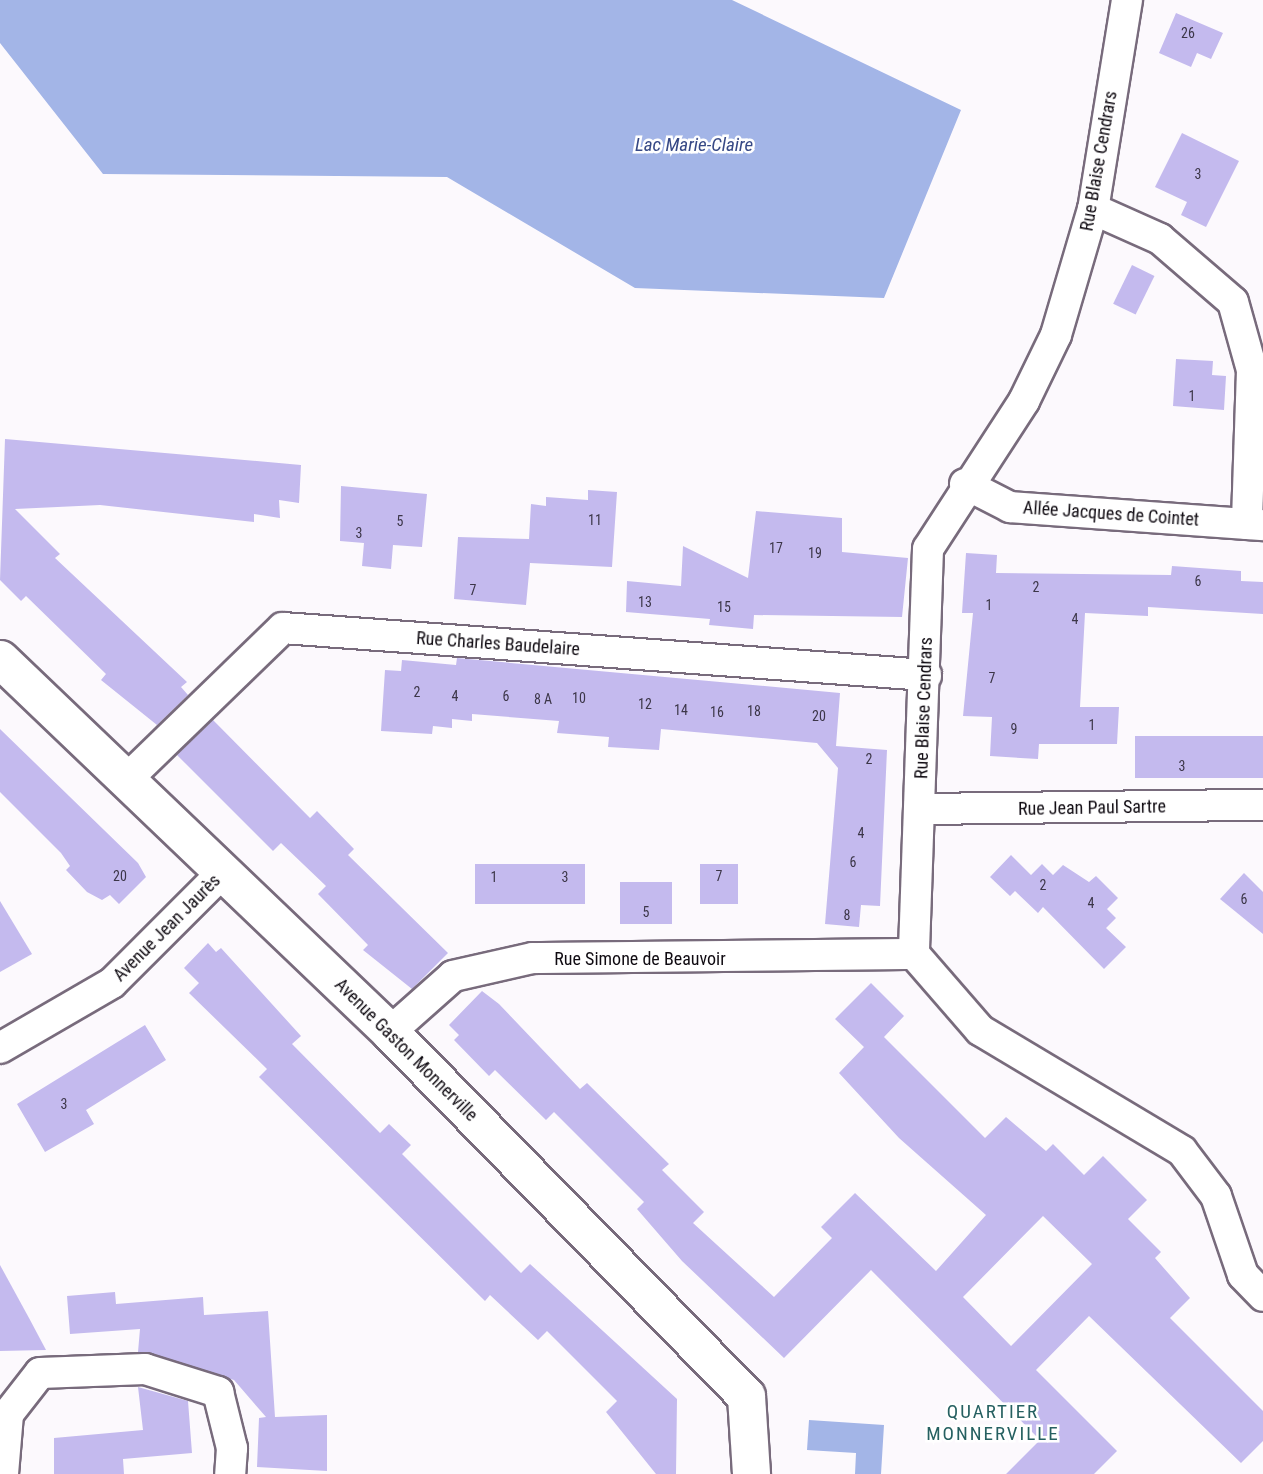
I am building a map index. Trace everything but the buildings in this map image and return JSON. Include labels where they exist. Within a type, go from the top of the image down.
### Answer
[{"type":"street","name":"Rue Blaise Cendrars","points":[[914,954],[926,675],[928,549],[965,484],[1024,401],[1056,335],[1093,209],[1127,0]]},
{"type":"street","points":[[1093,209],[1160,239],[1233,302],[1252,370],[1255,524]]},
{"type":"street","name":"Allée Jacques de Cointet","points":[[965,484],[1010,507],[1255,524]]},
{"type":"street","name":"Rue Charles Baudelaire","points":[[129,777],[283,628],[926,675]]},
{"type":"street","name":"Avenue Gaston Monnerville","points":[[0,659],[129,777],[390,1032],[746,1396],[751,1474]]},
{"type":"street","name":"Rue Jean Paul Sartre","points":[[921,809],[1263,805]]},
{"type":"street","name":"Avenue Jean Jaurès","points":[[0,1048],[112,983],[224,871]]},
{"type":"street","points":[[914,954],[980,1030],[1182,1151],[1216,1196],[1243,1275],[1263,1296]]},
{"type":"street","name":"Rue Simone de Beauvoir","points":[[390,1032],[453,976],[533,958],[914,954]]},
{"type":"street","points":[[3,1474],[8,1414],[40,1373],[145,1369],[218,1392],[232,1448],[230,1474]]},
{"type":"water","name":"Lac Marie-Claire","points":[[0,0],[732,0],[961,110],[884,298],[635,288],[447,177],[103,174],[0,43]]},
{"type":"water","points":[[809,1420],[884,1425],[881,1474],[855,1474],[856,1453],[807,1450]]},
{"type":"district","name":"QUARTIER MONNERVILLE","points":[[993,1423]]}]
